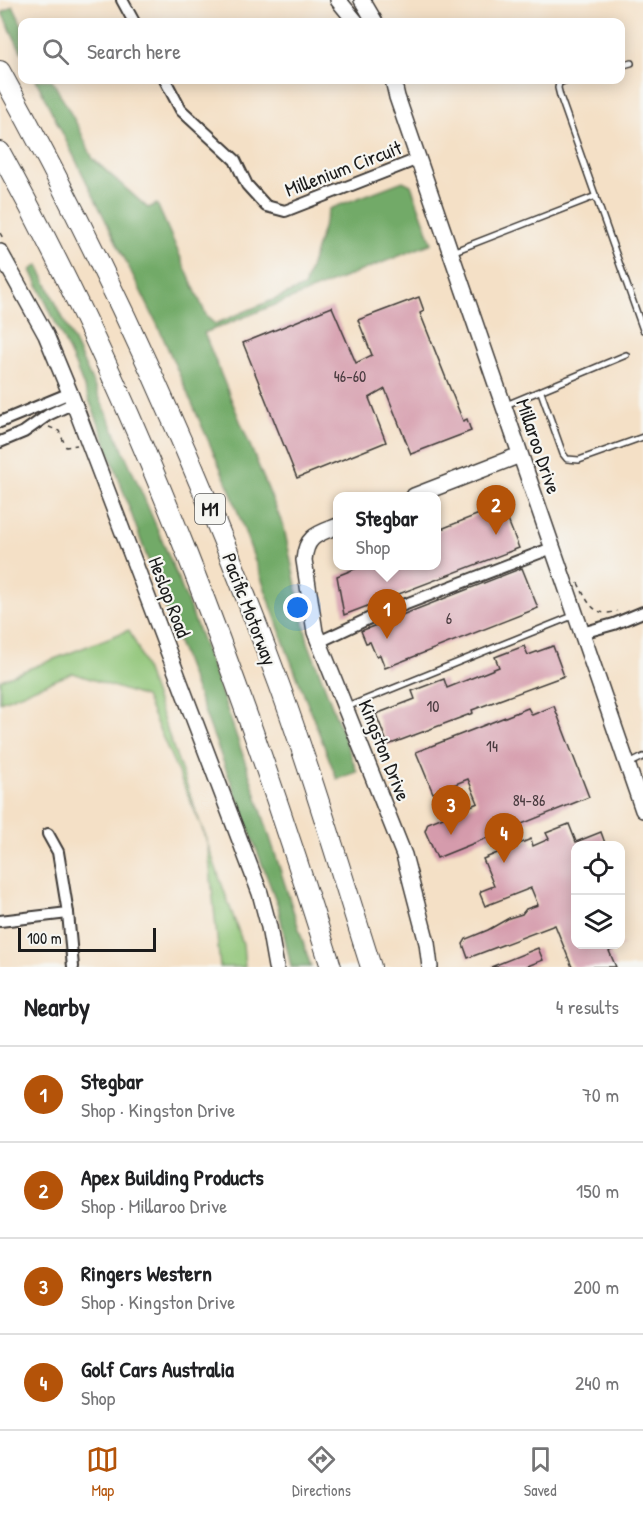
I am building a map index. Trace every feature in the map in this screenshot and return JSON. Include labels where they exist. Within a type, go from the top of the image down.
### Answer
[{"type":"highway","name":"Pacific Motorway","points":[[0,71],[42,146],[108,278],[155,378],[220,532],[280,687],[371,967]]},
{"type":"highway","name":"Pacific Motorway","points":[[0,152],[73,294],[130,418],[189,557],[256,736],[330,967]]},
{"type":"street","points":[[122,0],[132,18]]},
{"type":"street","points":[[338,0],[353,18]]},
{"type":"street","points":[[362,0],[373,18]]},
{"type":"street","name":"Millenium Circuit","points":[[167,84],[181,110],[235,160],[247,185],[266,206],[285,211],[418,159]]},
{"type":"street","name":"Millaroo Drive","points":[[390,84],[418,159],[643,810]]},
{"type":"street","name":"Millaroo Drive","points":[[394,84],[396,97]]},
{"type":"street","name":"Heslop Road","points":[[0,252],[46,335],[72,398],[261,893],[276,967]]},
{"type":"street","points":[[0,422],[72,398]]},
{"type":"street","points":[[0,442],[28,430],[72,398]]},
{"type":"street","points":[[424,492],[520,454]]},
{"type":"street","name":"Kingston Drive","points":[[333,528],[315,535],[305,549],[304,560],[315,632],[404,855],[427,943],[430,967]]},
{"type":"street","points":[[319,642],[372,617],[552,548]]},
{"type":"street","points":[[582,633],[614,624],[643,612]]},
{"type":"street","points":[[48,834],[58,852],[68,914],[73,967]]},
{"type":"street","points":[[0,921],[68,914]]},
{"type":"lane","points":[[625,65],[631,63]]},
{"type":"lane","points":[[559,84],[558,88],[643,330]]},
{"type":"lane","points":[[450,253],[596,196]]},
{"type":"lane","points":[[503,406],[626,355]]},
{"type":"lane","points":[[541,392],[562,454],[567,459],[579,460],[643,437]]},
{"type":"lane","points":[[346,708],[575,615]]},
{"type":"lane","points":[[628,765],[643,757]]},
{"type":"path","points":[[576,579],[586,599],[596,612],[611,613],[620,610]]},
{"type":"green space","points":[[13,6],[19,18],[18,45],[2,13]]},
{"type":"green space","points":[[38,84],[54,84],[93,159],[148,208],[157,204],[207,317],[215,324],[304,287],[329,209],[403,181],[411,185],[432,243],[204,333],[284,528],[308,642],[357,772],[337,779],[287,651],[230,490],[158,326]]},
{"type":"green space","points":[[38,265],[116,434],[189,606],[238,740],[311,967],[291,967],[278,906],[168,616],[102,432],[75,365],[31,270]]},
{"type":"green space","points":[[129,630],[138,648],[200,824],[145,697],[73,673],[0,702],[0,680]]},
{"type":"green space","points":[[208,844],[243,944],[245,967],[220,967]]},
{"type":"building","points":[[419,297],[424,311],[420,313],[463,421],[467,419],[471,431],[411,454],[385,389],[369,398],[386,442],[297,478],[243,343],[332,307],[356,363],[372,355],[358,320]]},
{"type":"building","points":[[502,505],[519,548],[344,615],[337,576],[352,570],[441,570],[441,529]]},
{"type":"building","points":[[522,568],[538,608],[385,668],[380,655],[376,656],[370,642],[366,643],[361,631]]},
{"type":"building","points":[[524,646],[528,655],[553,646],[564,676],[472,710],[473,713],[388,745],[376,714],[415,699],[412,691],[444,679],[447,688],[499,667],[495,657]]},
{"type":"building","points":[[554,706],[589,797],[437,858],[425,831],[428,823],[478,803],[468,779],[433,793],[416,752],[528,708],[532,715]]},
{"type":"building","points":[[569,824],[576,841],[571,841],[571,949],[614,949],[609,951],[616,967],[572,967],[555,925],[468,958],[463,944],[466,939],[538,905],[531,888],[485,906],[481,891],[494,886],[483,859],[531,839],[533,846],[549,839],[546,833]]},
{"type":"building","points":[[601,832],[604,841],[578,841]]},
{"type":"building","points":[[538,948],[543,960],[525,967],[491,967]]},
{"type":"place","name":"Apex Building Products","points":[[496,535]]},
{"type":"place","name":"Stegbar","points":[[387,639]]},
{"type":"place","name":"Ringers Western","points":[[451,835]]},
{"type":"place","name":"Golf Cars Australia","points":[[504,863]]}]
